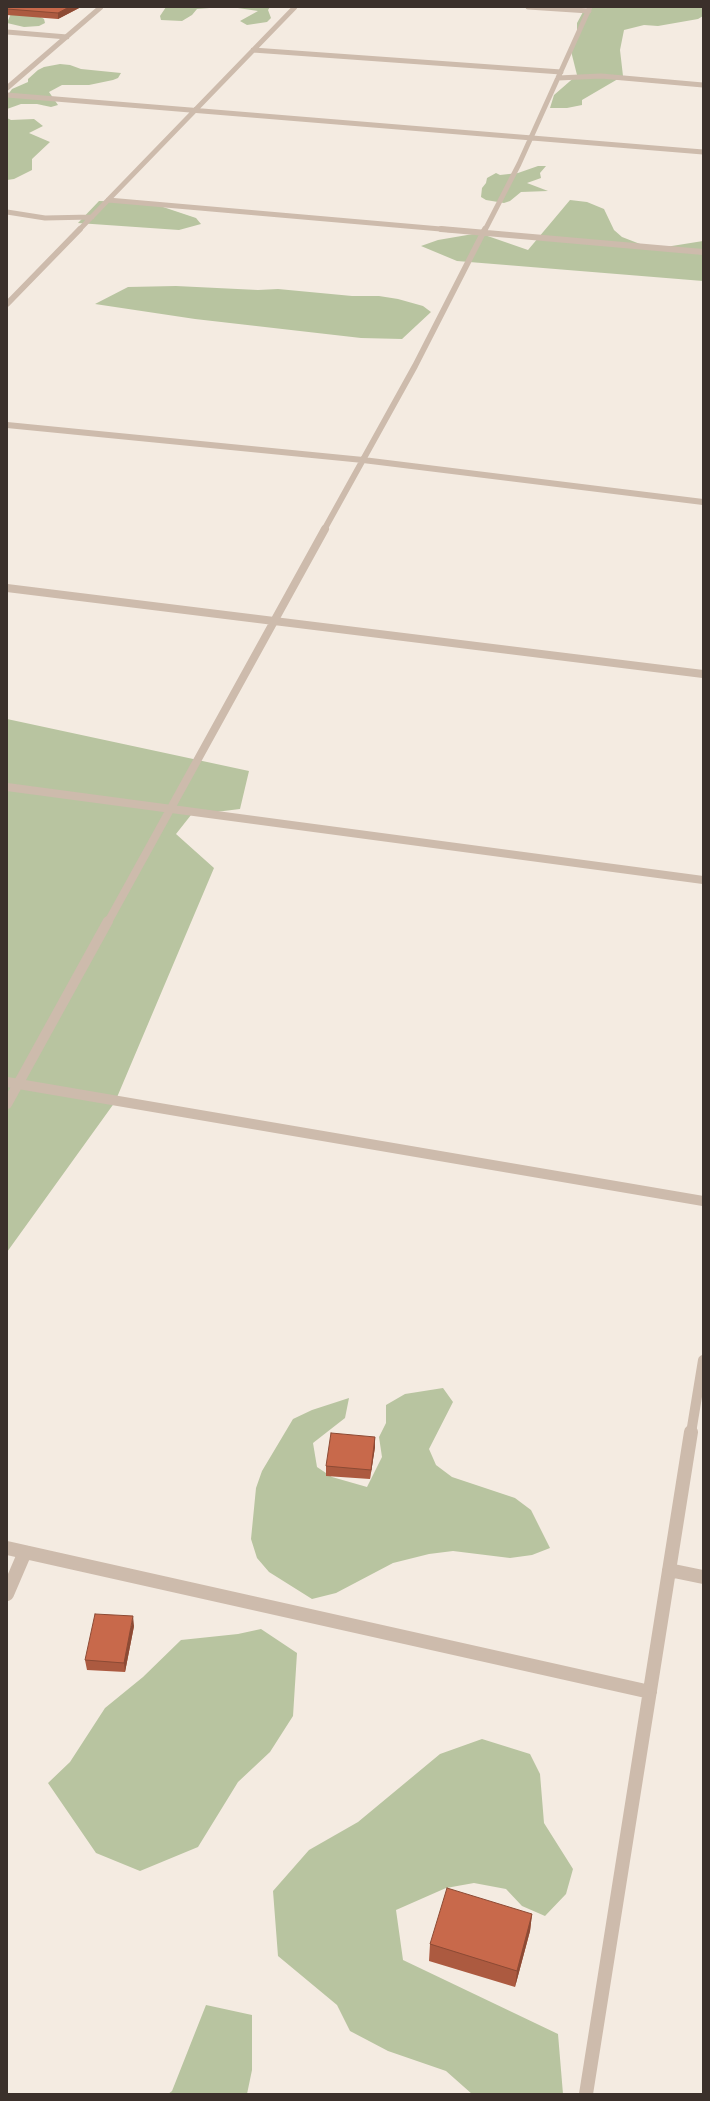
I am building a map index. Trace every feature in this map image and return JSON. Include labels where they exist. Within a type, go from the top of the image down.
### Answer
[{"type":"street","points":[[7,88],[101,7]]},
{"type":"street","points":[[7,304],[295,7]]},
{"type":"street","points":[[7,1104],[415,366],[531,138],[589,9],[528,7]]},
{"type":"street","points":[[7,32],[67,37]]},
{"type":"street","points":[[253,50],[703,85]]},
{"type":"street","points":[[7,95],[703,152]]},
{"type":"street","points":[[108,200],[703,252]]},
{"type":"street","points":[[7,212],[45,218],[92,216]]},
{"type":"street","points":[[7,425],[363,460],[703,502]]},
{"type":"street","points":[[7,588],[703,674]]},
{"type":"street","points":[[7,787],[703,880]]},
{"type":"street","points":[[7,1082],[703,1201]]},
{"type":"street","points":[[586,2094],[703,1360]]},
{"type":"street","points":[[7,1548],[650,1692]]},
{"type":"street","points":[[7,1594],[25,1552]]},
{"type":"street","points":[[669,1570],[703,1577]]},
{"type":"green space","points":[[166,7],[222,7],[197,9],[192,15],[182,21],[161,20],[160,16]]},
{"type":"green space","points":[[231,7],[270,7],[268,10],[271,18],[267,22],[247,25],[240,21],[258,11]]},
{"type":"green space","points":[[591,7],[703,7],[703,16],[698,19],[658,26],[644,25],[624,30],[620,50],[623,76],[582,100],[582,105],[567,108],[550,108],[554,95],[577,75],[571,51],[577,37],[577,23],[583,12]]},
{"type":"green space","points":[[27,9],[44,19],[45,23],[39,26],[24,27],[7,23],[12,11]]},
{"type":"green space","points":[[60,64],[70,65],[81,69],[121,73],[118,78],[113,80],[89,85],[62,85],[49,92],[58,105],[51,107],[37,104],[21,104],[7,109],[7,96],[12,89],[28,82],[28,79],[38,70],[44,67]]},
{"type":"green space","points":[[7,118],[11,120],[34,119],[43,126],[29,133],[50,142],[32,159],[32,170],[14,179],[7,180]]},
{"type":"green space","points":[[538,166],[546,166],[540,173],[541,178],[527,183],[548,191],[521,192],[510,201],[504,203],[486,200],[481,197],[482,188],[486,183],[487,178],[496,173],[500,175],[518,173]]},
{"type":"green space","points":[[570,200],[587,202],[604,209],[614,230],[622,237],[653,249],[703,241],[703,281],[457,261],[421,246],[438,240],[479,233],[528,250]]},
{"type":"green space","points":[[99,201],[139,202],[157,205],[196,218],[201,224],[179,230],[78,223]]},
{"type":"green space","points":[[176,286],[258,290],[278,289],[352,296],[379,296],[398,299],[423,306],[431,312],[402,339],[361,338],[195,319],[95,304],[128,287]]},
{"type":"green space","points":[[7,719],[249,771],[240,809],[191,815],[176,834],[214,868],[115,1102],[7,1252]]},
{"type":"green space","points":[[443,1388],[453,1402],[429,1449],[436,1465],[452,1477],[515,1498],[531,1510],[550,1548],[532,1555],[510,1558],[453,1551],[429,1554],[393,1563],[336,1593],[312,1599],[269,1572],[257,1558],[251,1539],[256,1488],[262,1471],[293,1419],[312,1410],[349,1398],[345,1418],[313,1443],[317,1467],[332,1477],[367,1487],[382,1457],[379,1437],[386,1423],[386,1405],[405,1394]]},
{"type":"green space","points":[[261,1629],[297,1653],[293,1716],[270,1752],[238,1782],[198,1847],[140,1871],[96,1853],[48,1783],[70,1762],[105,1708],[143,1677],[181,1640],[238,1634]]},
{"type":"green space","points":[[482,1739],[530,1754],[540,1774],[544,1823],[573,1869],[566,1894],[545,1916],[522,1906],[506,1889],[474,1883],[446,1888],[396,1910],[403,1960],[558,2034],[563,2094],[472,2094],[446,2071],[388,2051],[350,2031],[337,2005],[278,1956],[273,1891],[309,1850],[358,1822],[440,1754]]},
{"type":"green space","points":[[206,2005],[252,2015],[252,2070],[247,2094],[168,2094],[172,2091]]},
{"type":"building","points":[[7,7],[69,7],[58,13],[7,9]]},
{"type":"building","points":[[331,1433],[375,1437],[371,1470],[326,1466]]},
{"type":"building","points":[[95,1614],[133,1616],[124,1663],[85,1660]]},
{"type":"building","points":[[447,1888],[532,1914],[517,1971],[430,1944]]}]
